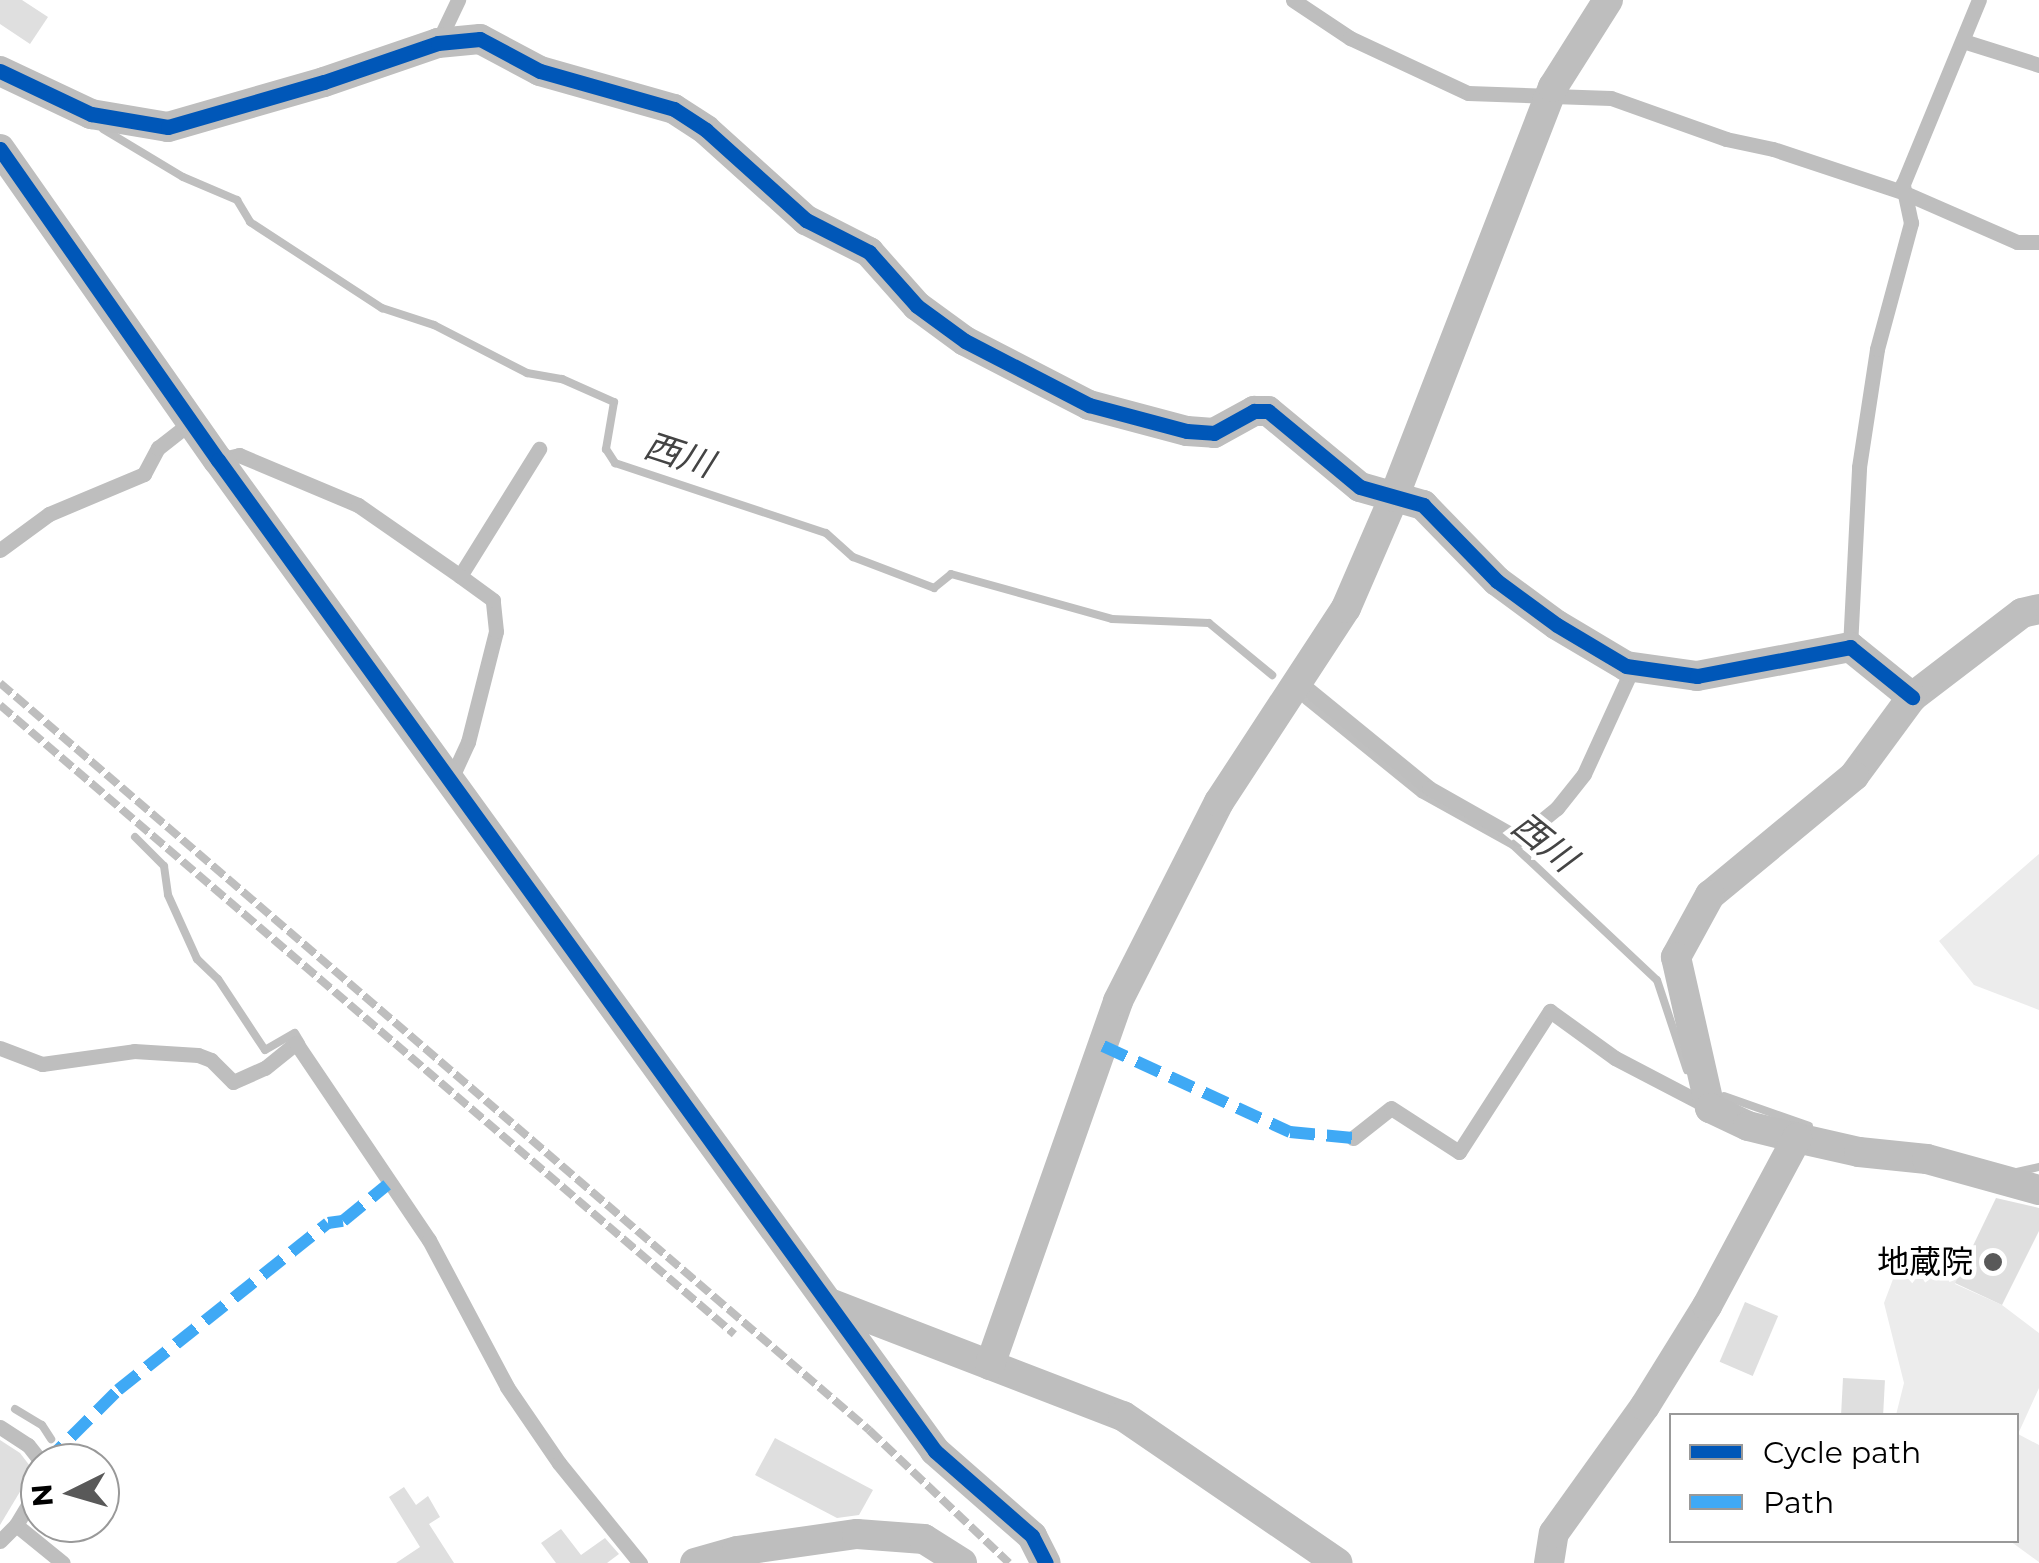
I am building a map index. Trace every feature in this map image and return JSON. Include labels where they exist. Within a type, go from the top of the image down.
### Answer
[{"type":"street","points":[[990,1364],[1118,1001],[1219,802],[1346,608],[1394,498],[1548,100],[1608,0]]},
{"type":"street","points":[[0,70],[91,114],[168,127],[324,82],[438,43],[480,39],[540,71],[674,109],[706,130],[806,220],[869,252],[917,306],[949,329],[1089,405],[1186,431],[1214,433],[1254,411],[1268,412],[1360,488],[1423,505],[1497,580],[1557,625],[1633,668],[1697,676],[1850,647],[1912,698]]},
{"type":"street","points":[[4,159],[935,1451],[1032,1536],[1046,1563]]},
{"type":"street","points":[[2039,609],[2022,614],[1912,698],[1854,776],[1710,895],[1676,957],[1710,1108],[1748,1126],[1858,1152],[1928,1159],[2039,1190]]},
{"type":"street","points":[[1549,1563],[1554,1534],[1644,1406],[1707,1306],[1797,1138]]},
{"type":"street","points":[[832,1304],[1124,1416],[1338,1563]]},
{"type":"street","points":[[695,1563],[737,1550],[857,1534],[924,1539],[962,1563]]},
{"type":"lane","points":[[438,43],[458,0]]},
{"type":"lane","points":[[1293,0],[1350,38],[1468,94],[1548,100],[1610,98],[1726,140],[1772,149],[1905,193],[2017,242],[2039,242]]},
{"type":"lane","points":[[1850,647],[1859,466],[1877,349],[1911,223],[1904,184],[1979,0]]},
{"type":"lane","points":[[1963,41],[2039,65]]},
{"type":"lane","points":[[0,550],[49,514],[144,474],[158,448],[191,422]]},
{"type":"lane","points":[[460,576],[539,448]]},
{"type":"lane","points":[[218,460],[240,454],[358,506],[494,600],[496,631],[468,742],[450,781]]},
{"type":"lane","points":[[1298,681],[1429,788],[1520,839],[1557,808],[1584,774],[1633,668]]},
{"type":"lane","points":[[1353,1138],[1392,1108],[1459,1152],[1550,1012],[1616,1058],[1710,1108]]},
{"type":"lane","points":[[0,1048],[42,1064],[134,1051],[198,1055],[211,1060],[233,1082],[265,1068],[296,1043],[429,1240],[507,1387],[560,1463],[640,1563]]},
{"type":"lane","points":[[0,1427],[25,1443]]},
{"type":"lane","points":[[0,1541],[20,1518]]},
{"type":"lane","points":[[16,1525],[62,1563]]},
{"type":"shaded area","points":[[2039,854],[2039,1010],[1974,985],[1939,941]]},
{"type":"shaded area","points":[[1904,1250],[1960,1271],[1955,1284],[2002,1305],[2039,1333],[2039,1388],[2019,1432],[2019,1413],[1896,1413],[1904,1383],[1884,1303]]},
{"type":"shaded area","points":[[2019,1435],[2039,1445],[2039,1562],[2013,1543],[2019,1543]]},
{"type":"building","points":[[0,0],[22,0],[48,17],[30,44],[0,24]]},
{"type":"building","points":[[1996,1198],[2039,1208],[2039,1231],[2002,1305],[1955,1283]]},
{"type":"building","points":[[1745,1302],[1778,1316],[1753,1376],[1720,1362]]},
{"type":"building","points":[[1843,1378],[1885,1380],[1883,1413],[1841,1413]]},
{"type":"building","points":[[775,1438],[873,1490],[859,1515],[837,1518],[755,1475]]},
{"type":"building","points":[[0,1440],[20,1453],[20,1492],[0,1525]]},
{"type":"building","points":[[404,1487],[416,1505],[428,1496],[440,1517],[429,1524],[454,1563],[396,1563],[420,1547],[389,1497]]},
{"type":"building","points":[[561,1529],[581,1555],[605,1538],[619,1554],[607,1563],[556,1563],[541,1543]]},
{"type":"waterway","name":"西川","points":[[103,129],[183,177],[237,200],[250,222],[382,308],[434,325],[527,373],[562,379],[614,402],[606,449],[615,463],[826,533],[853,557],[934,588],[951,574],[1112,619],[1209,623],[1272,675]]},
{"type":"waterway","name":"西川","points":[[1306,701],[1421,794],[1513,845],[1657,980],[1687,1070]]},
{"type":"waterway","points":[[135,837],[164,866],[168,895],[197,959],[218,979],[265,1050],[295,1033],[301,1043]]},
{"type":"waterway","name":"西川","points":[[1724,1096],[1809,1126]]},
{"type":"waterway","name":"西川","points":[[2017,1172],[2039,1167]]},
{"type":"waterway","points":[[15,1409],[42,1425],[51,1439]]},
{"type":"railway","points":[[0,683],[869,1430],[1009,1563]]},
{"type":"railway","points":[[0,705],[734,1334]]},
{"type":"marked path","points":[[1103,1046],[1290,1132],[1353,1138]]},
{"type":"marked path","points":[[65,1443],[118,1390],[328,1223],[343,1221],[387,1185]]},
{"type":"cycle path","points":[[0,71],[91,114],[168,127],[324,82],[438,43],[480,39],[540,71],[674,109],[706,130],[806,220],[869,252],[917,306],[965,341],[1089,405],[1187,431],[1214,433],[1254,411],[1268,411],[1360,487],[1423,505],[1497,581],[1557,625],[1626,666],[1697,676],[1850,647],[1912,697]]},
{"type":"cycle path","points":[[0,149],[218,460],[935,1451],[1032,1536],[1046,1563]]},
{"type":"place","name":"地蔵院","points":[[1993,1262]]}]
